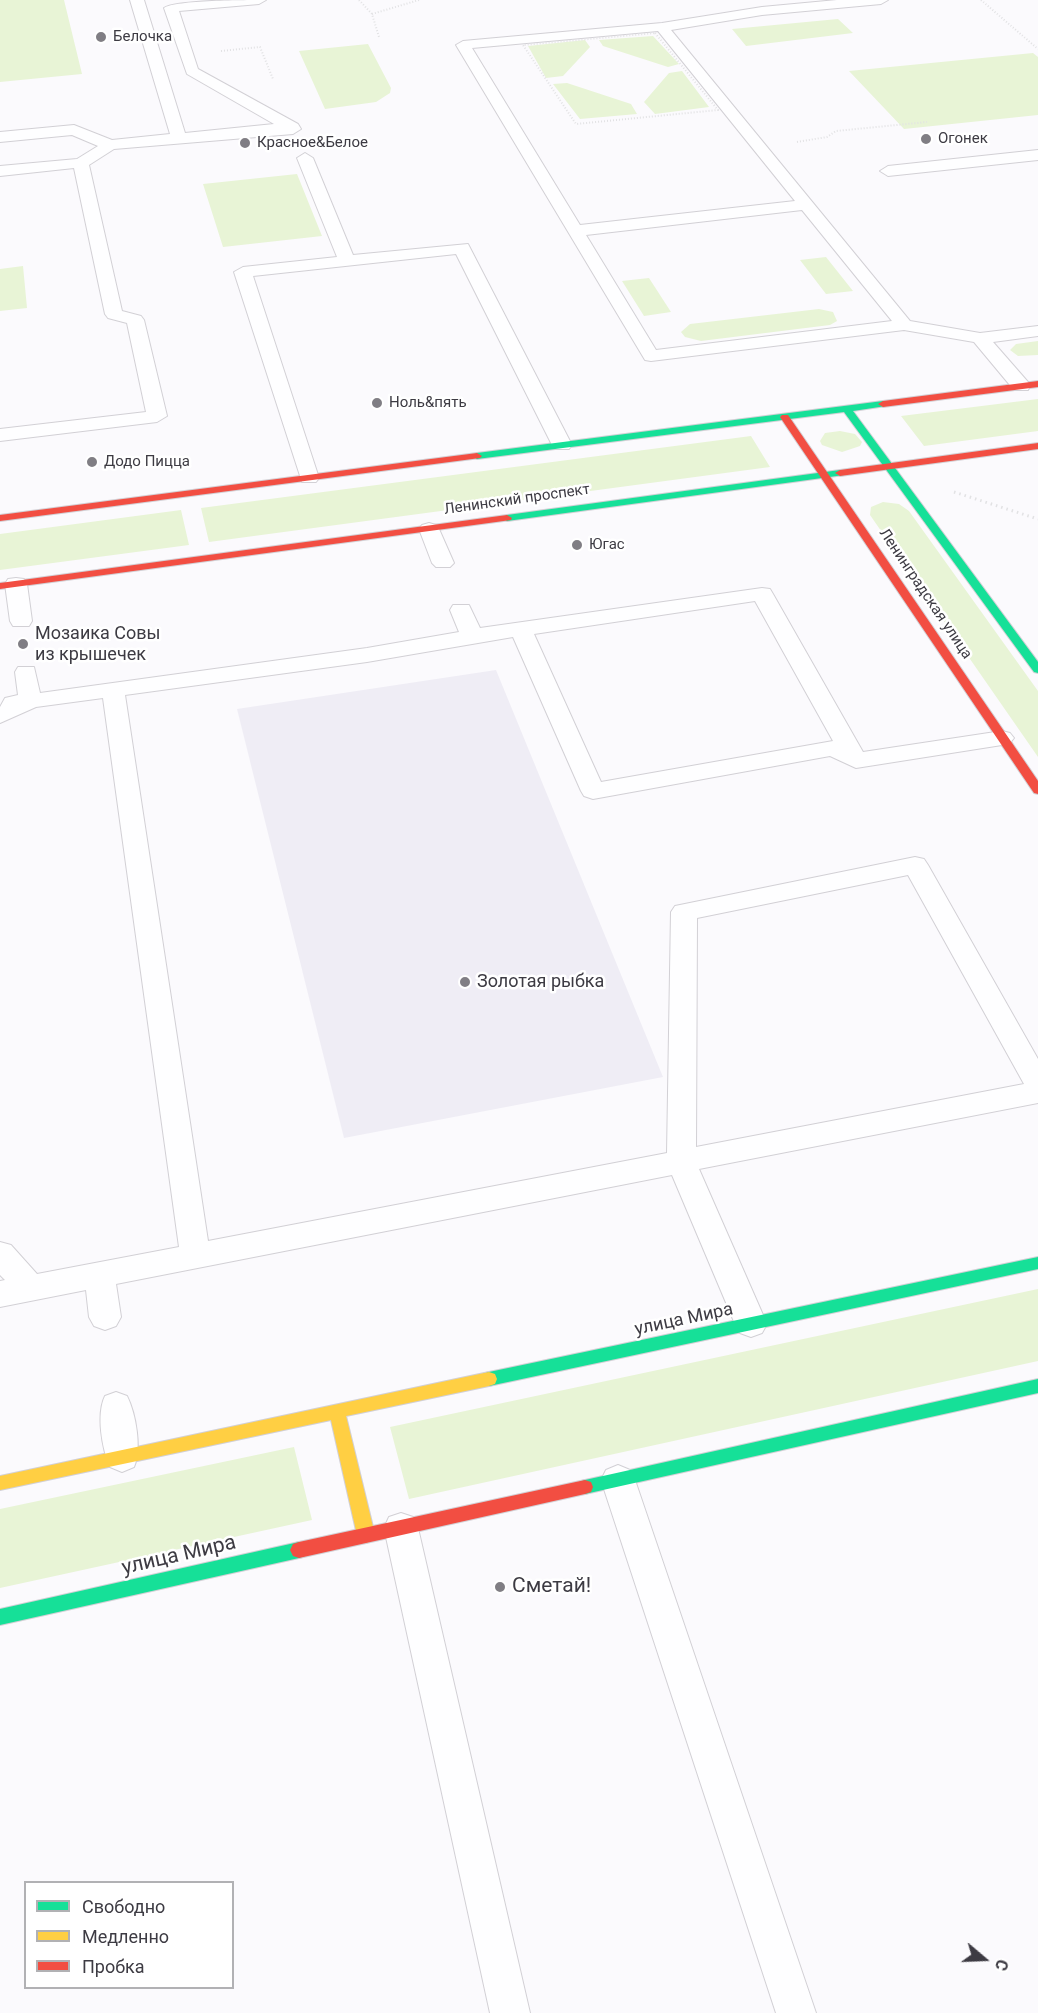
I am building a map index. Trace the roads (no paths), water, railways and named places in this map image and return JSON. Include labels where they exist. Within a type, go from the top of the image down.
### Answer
[{"type":"street","points":[[0,518],[1030,385]]},
{"type":"street","points":[[847,409],[1038,670]]},
{"type":"street","name":"Ленинградская улица","points":[[785,417],[1038,790]]},
{"type":"street","name":"Ленинский проспект","points":[[8,585],[1038,446]]},
{"type":"street","name":"улица Мира","points":[[0,1483],[1038,1263]]},
{"type":"street","name":"улица Мира","points":[[0,1617],[1038,1386]]},
{"type":"street","points":[[338,1412],[384,1532]]},
{"type":"lane","points":[[137,0],[179,138]]},
{"type":"lane","points":[[0,171],[81,163],[110,145],[294,131],[192,72],[171,8],[259,0]]},
{"type":"lane","points":[[752,0],[762,11]]},
{"type":"lane","points":[[881,0],[762,11],[659,30],[463,45],[651,356],[904,325],[980,338],[1038,331]]},
{"type":"lane","points":[[659,30],[766,156],[904,325]]},
{"type":"lane","points":[[0,137],[74,130],[110,145]]},
{"type":"lane","points":[[888,171],[1038,155]]},
{"type":"lane","points":[[305,158],[347,261]]},
{"type":"lane","points":[[0,435],[157,416],[135,320],[114,314],[81,163]]},
{"type":"lane","points":[[575,231],[806,205]]},
{"type":"lane","points":[[309,478],[243,272],[462,248],[562,446]]},
{"type":"lane","points":[[980,338],[1030,385]]},
{"type":"lane","points":[[429,529],[443,563]]},
{"type":"lane","points":[[8,585],[21,621]]},
{"type":"lane","points":[[0,705],[367,655],[472,636],[762,594],[856,761]]},
{"type":"lane","points":[[461,610],[472,636]]},
{"type":"lane","points":[[521,629],[593,791],[834,748],[856,761],[1002,738]]},
{"type":"lane","points":[[26,672],[30,700]]},
{"type":"lane","points":[[113,688],[195,1256]]},
{"type":"lane","points":[[0,716],[30,700]]},
{"type":"lane","points":[[751,1324],[681,1162],[684,912],[915,865],[1038,1084]]},
{"type":"lane","points":[[0,1294],[1038,1092]]},
{"type":"lane","points":[[0,1254],[30,1288]]},
{"type":"lane","points":[[99,1275],[105,1317]]},
{"type":"lane","points":[[116,1406],[122,1457]]},
{"type":"lane","points":[[618,1480],[796,2013]]},
{"type":"lane","points":[[384,1532],[510,2013]]},
{"type":"place","name":"Белочка","points":[[101,37]]},
{"type":"place","name":"Огонек","points":[[926,139]]},
{"type":"place","name":"Красное&Белое","points":[[245,143]]},
{"type":"place","name":"Ноль&пять","points":[[377,403]]},
{"type":"place","name":"Додо Пицца","points":[[92,462]]},
{"type":"place","name":"Югас","points":[[577,545]]},
{"type":"place","name":"Мозаика Совы из крышечек","points":[[23,644]]},
{"type":"place","name":"Золотая рыбка","points":[[465,982]]},
{"type":"place","name":"Сметай!","points":[[500,1587]]}]
